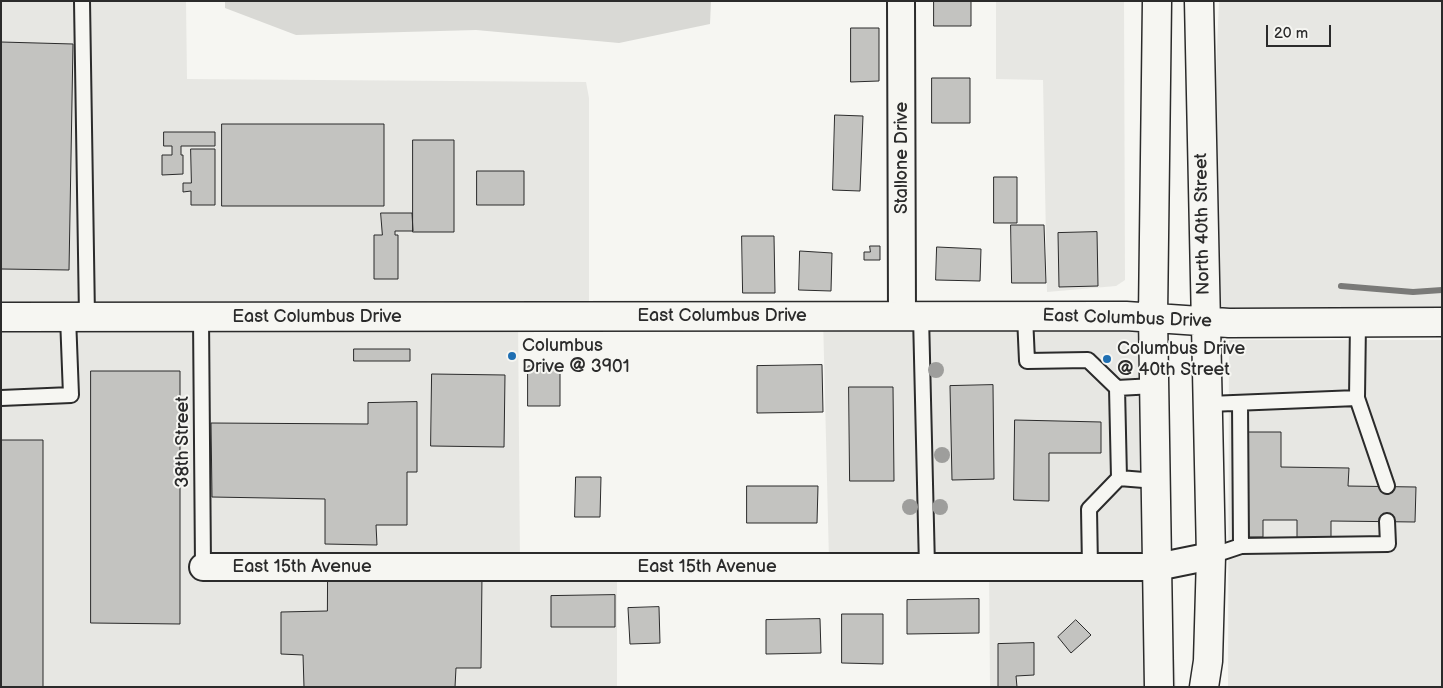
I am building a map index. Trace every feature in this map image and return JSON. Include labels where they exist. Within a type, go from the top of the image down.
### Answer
[{"type":"main road","points":[[1157,1],[1153,316],[1158,687]]},
{"type":"main road","name":"North 40th Street","points":[[1199,1],[1204,320],[1209,404],[1211,556],[1208,661],[1204,687]]},
{"type":"main road","name":"East Columbus Drive","points":[[1,317],[1153,316],[1229,323],[1442,322]]},
{"type":"street","name":"Stallone Drive","points":[[901,1],[912,316]]},
{"type":"street","name":"East 15th Avenue","points":[[203,567],[1157,567],[1211,556]]},
{"type":"lane","points":[[1,398],[71,395],[77,317],[82,1]]},
{"type":"lane","points":[[912,316],[926,567]]},
{"type":"lane","points":[[1025,316],[1027,361],[1088,360],[1117,388],[1119,478],[1089,510],[1090,567]]},
{"type":"lane","name":"38th Street","points":[[201,317],[203,567]]},
{"type":"lane","points":[[1358,322],[1357,398],[1387,486]]},
{"type":"lane","points":[[1117,388],[1154,386]]},
{"type":"lane","points":[[1209,404],[1357,398]]},
{"type":"lane","points":[[1240,403],[1241,546]]},
{"type":"lane","points":[[1119,478],[1156,480]]},
{"type":"lane","points":[[1211,556],[1241,546],[1388,544],[1387,521]]},
{"type":"shaded area","points":[[1,1],[186,1],[187,79],[586,82],[589,98],[589,310],[1,311]]},
{"type":"shaded area","points":[[225,1],[711,1],[710,24],[619,43],[476,30],[296,35],[225,8]]},
{"type":"shaded area","points":[[996,1],[1124,1],[1125,280],[1116,286],[1047,292],[1043,80],[996,79]]},
{"type":"shaded area","points":[[1219,1],[1442,1],[1442,311],[1206,312]]},
{"type":"shaded area","points":[[518,317],[520,566],[617,567],[617,687],[1,687],[1,319]]},
{"type":"shaded area","points":[[823,317],[1157,320],[1176,687],[990,687],[989,567],[829,561]]},
{"type":"shaded area","points":[[1229,340],[1442,340],[1442,687],[1228,687]]},
{"type":"building","points":[[934,1],[971,1],[971,26],[934,26]]},
{"type":"building","points":[[851,28],[879,28],[879,81],[851,82]]},
{"type":"building","points":[[1,42],[73,44],[69,270],[1,269]]},
{"type":"building","points":[[932,78],[970,78],[970,123],[932,123]]},
{"type":"building","points":[[835,115],[863,116],[860,191],[833,190]]},
{"type":"building","points":[[222,124],[384,124],[384,206],[222,206]]},
{"type":"building","points":[[164,132],[215,132],[215,146],[181,146],[183,174],[162,175],[162,155],[172,155],[172,146],[164,146]]},
{"type":"building","points":[[413,140],[454,140],[454,232],[413,232]]},
{"type":"building","points":[[191,149],[215,149],[215,205],[191,205],[191,191],[183,192],[183,183],[191,183]]},
{"type":"building","points":[[477,171],[524,171],[524,205],[477,205]]},
{"type":"building","points":[[994,177],[1017,177],[1017,223],[994,223]]},
{"type":"building","points":[[381,213],[412,213],[413,231],[395,231],[395,235],[398,235],[398,279],[374,279],[374,235],[382,235]]},
{"type":"building","points":[[1011,225],[1044,225],[1046,283],[1012,283]]},
{"type":"building","points":[[1097,232],[1098,286],[1059,287],[1058,233]]},
{"type":"building","points":[[742,236],[774,236],[775,293],[743,293]]},
{"type":"building","points":[[870,246],[880,246],[880,260],[864,260],[864,252],[870,252]]},
{"type":"building","points":[[937,247],[981,249],[980,281],[936,280]]},
{"type":"building","points":[[800,251],[832,253],[831,291],[799,290]]},
{"type":"building","points":[[354,349],[410,349],[410,361],[354,361]]},
{"type":"building","points":[[822,365],[823,412],[757,413],[757,366]]},
{"type":"building","points":[[528,366],[560,366],[560,406],[528,406]]},
{"type":"building","points":[[91,371],[180,371],[180,624],[91,623]]},
{"type":"building","points":[[432,374],[505,375],[504,447],[431,446]]},
{"type":"building","points":[[993,385],[994,479],[952,480],[950,386]]},
{"type":"building","points":[[849,387],[893,387],[894,481],[850,481]]},
{"type":"building","points":[[417,402],[417,472],[407,472],[407,525],[376,525],[377,545],[325,544],[325,499],[212,497],[211,423],[368,424],[368,403]]},
{"type":"building","points":[[1015,420],[1101,422],[1101,453],[1049,453],[1049,501],[1014,500]]},
{"type":"building","points":[[1248,432],[1281,432],[1281,467],[1349,468],[1348,486],[1416,487],[1415,522],[1331,521],[1331,538],[1297,538],[1297,520],[1263,520],[1263,537],[1246,537]]},
{"type":"building","points":[[1,440],[43,440],[43,687],[1,687]]},
{"type":"building","points":[[576,477],[601,477],[600,517],[575,517]]},
{"type":"building","points":[[747,486],[818,486],[817,523],[747,523]]},
{"type":"building","points":[[328,573],[482,575],[481,668],[456,668],[455,687],[304,687],[303,655],[281,654],[281,612],[327,611]]},
{"type":"building","points":[[615,595],[615,627],[551,627],[551,596]]},
{"type":"building","points":[[979,599],[979,633],[907,634],[907,600]]},
{"type":"building","points":[[659,607],[660,643],[630,644],[628,608]]},
{"type":"building","points":[[842,614],[883,614],[883,664],[842,663]]},
{"type":"building","points":[[820,619],[821,653],[766,654],[766,620]]},
{"type":"building","points":[[1076,620],[1091,635],[1071,653],[1058,637]]},
{"type":"building","points":[[1034,643],[1034,675],[1016,676],[1017,687],[998,687],[998,644]]},
{"type":"waterway","points":[[1341,286],[1413,292],[1442,290]]},
{"type":"place","name":"Columbus Drive @ 3901","points":[[512,356]]},
{"type":"place","name":"Columbus Drive @ 40th Street","points":[[1107,359]]}]
